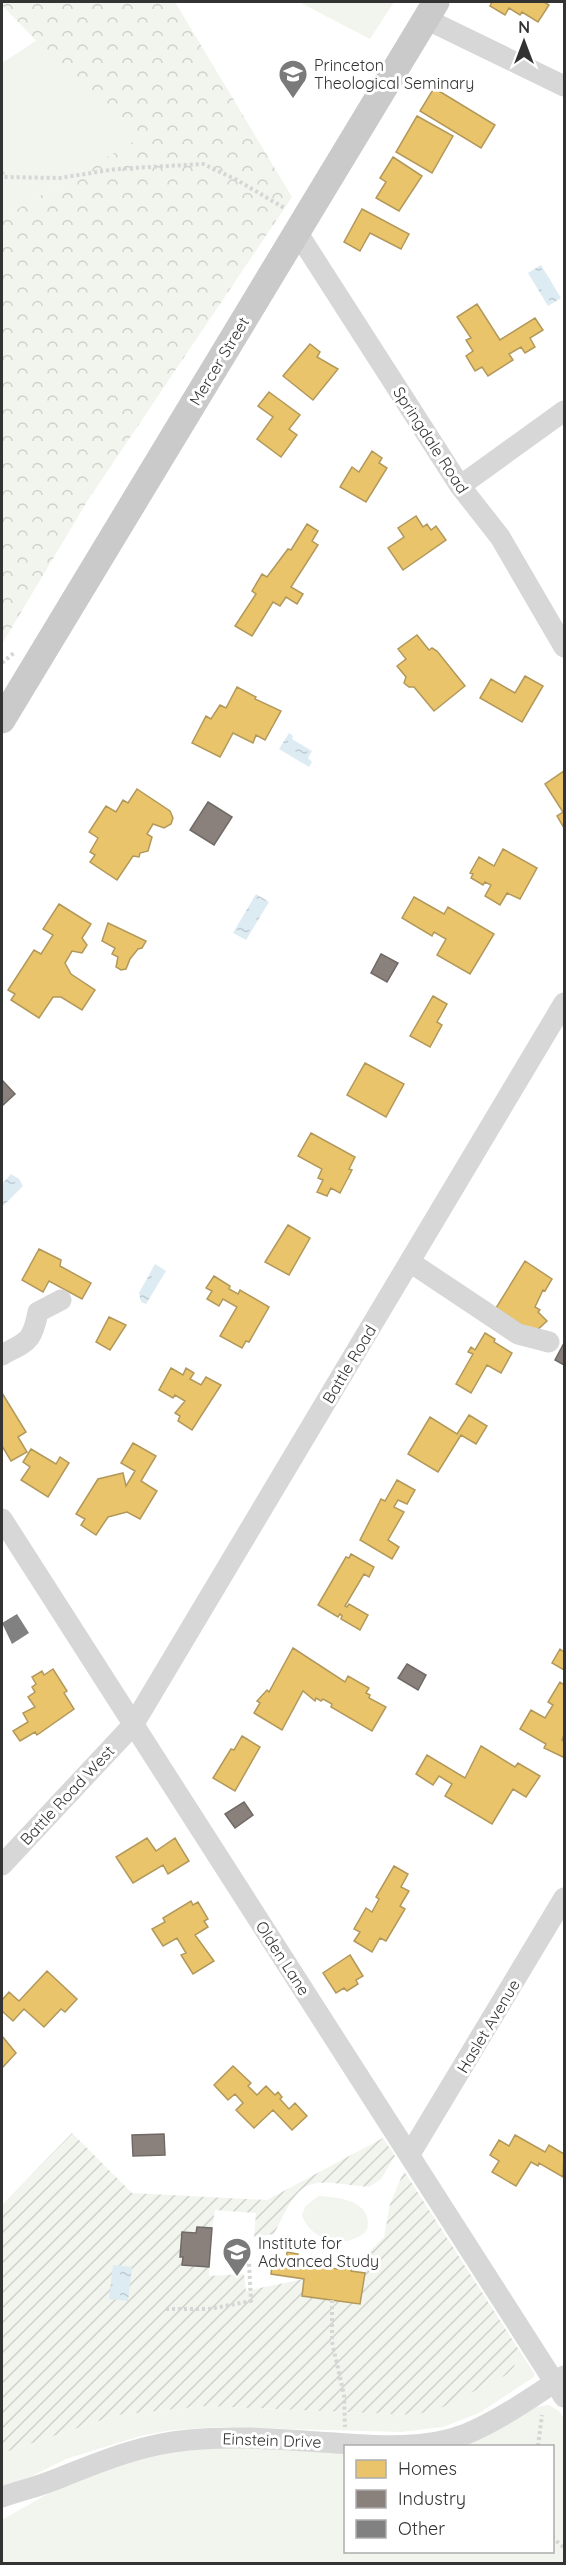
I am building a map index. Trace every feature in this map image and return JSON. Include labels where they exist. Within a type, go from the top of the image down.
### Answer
[{"type":"main road","name":"Mercer Street","points":[[2,720],[292,221],[431,10]]},
{"type":"street","points":[[431,10],[564,86]]},
{"type":"street","name":"Springdale Road","points":[[292,221],[460,486],[500,537],[564,647]]},
{"type":"street","points":[[460,486],[564,411]]},
{"type":"street","name":"Battle Road","points":[[133,1725],[564,1003]]},
{"type":"street","points":[[410,1262],[518,1334],[549,1342]]},
{"type":"street","points":[[2,1355],[29,1340],[35,1329],[38,1312],[61,1300]]},
{"type":"street","name":"Olden Lane","points":[[2,1519],[561,2385]]},
{"type":"street","name":"Battle Road West","points":[[2,1865],[133,1725]]},
{"type":"street","name":"Haslet Avenue","points":[[410,2154],[564,1898]]},
{"type":"street","name":"Einstein Drive","points":[[2,2510],[77,2469],[150,2446],[186,2440],[223,2438],[345,2444],[407,2445],[437,2442],[466,2434],[561,2385]]},
{"type":"street","name":"Einstein Drive","points":[[2,2497],[53,2481]]},
{"type":"path","points":[[2,172],[4,177],[60,178],[116,169],[203,164],[237,180],[292,221]]},
{"type":"path","points":[[166,2309],[209,2309],[251,2301],[249,2262],[231,2258]]},
{"type":"path","points":[[332,2300],[332,2342],[344,2396],[345,2444]]},
{"type":"path","points":[[538,2445],[543,2410]]},
{"type":"green space","points":[[2,2],[175,2],[292,197],[88,500],[2,644],[2,218],[133,142],[2,5]]},
{"type":"green space","points":[[299,2],[394,2],[370,39]]},
{"type":"green space","points":[[37,40],[134,142],[2,218],[2,63]]},
{"type":"green space","points":[[72,2133],[132,2193],[267,2200],[383,2138],[395,2156],[381,2179],[369,2187],[331,2183],[308,2185],[292,2200],[274,2234],[254,2237],[256,2213],[215,2210],[212,2228],[197,2227],[184,2255],[182,2265],[209,2267],[209,2276],[244,2274],[246,2291],[304,2279],[302,2296],[360,2304],[368,2253],[384,2237],[390,2204],[404,2171],[519,2350],[514,2367],[506,2375],[443,2407],[415,2415],[205,2406],[117,2415],[2,2453],[2,2205]]},
{"type":"green space","points":[[318,2196],[353,2202],[365,2213],[368,2220],[367,2230],[350,2240],[330,2240],[321,2237],[306,2224],[302,2215],[305,2207]]},
{"type":"green space","points":[[519,2350],[534,2373],[534,2377],[479,2413],[443,2427],[401,2432],[220,2427],[172,2430],[140,2436],[66,2459],[14,2485],[2,2486],[2,2453],[117,2415],[205,2406],[415,2415],[506,2375],[514,2367]]},
{"type":"green space","points":[[549,2405],[559,2411],[564,2419],[564,2563],[2,2563],[2,2520],[77,2477],[158,2453],[246,2446],[344,2452],[344,2553],[554,2553],[554,2445],[457,2445],[536,2407]]},
{"type":"water","points":[[541,265],[561,298],[548,306],[528,273]]},
{"type":"water","points":[[289,733],[293,736],[292,739],[312,751],[308,758],[312,762],[309,767],[279,749]]},
{"type":"water","points":[[256,894],[269,902],[246,940],[233,933]]},
{"type":"water","points":[[11,1174],[19,1179],[23,1186],[2,1207],[2,1184]]},
{"type":"water","points":[[155,1264],[166,1271],[146,1304],[141,1302],[139,1293]]},
{"type":"water","points":[[113,2265],[132,2267],[128,2301],[109,2299]]},
{"type":"building: Homes","points":[[492,2],[544,2],[549,5],[538,22],[522,12],[520,15],[509,8],[505,15],[490,6]]},
{"type":"building: Homes","points":[[434,88],[495,125],[481,148],[420,111]]},
{"type":"building: Homes","points":[[417,116],[453,136],[432,173],[396,152]]},
{"type":"building: Homes","points":[[393,157],[422,176],[399,211],[376,198],[386,182],[380,178]]},
{"type":"building: Homes","points":[[362,209],[409,234],[401,249],[370,233],[360,251],[344,242]]},
{"type":"building: Homes","points":[[477,304],[500,340],[535,318],[543,330],[530,338],[535,347],[525,353],[521,347],[509,354],[513,360],[488,376],[482,367],[475,371],[466,356],[473,351],[466,340],[471,338],[457,317]]},
{"type":"building: Homes","points":[[310,344],[320,352],[317,357],[338,369],[313,400],[283,376]]},
{"type":"building: Homes","points":[[269,392],[300,415],[289,429],[297,435],[281,457],[257,439],[273,417],[258,406]]},
{"type":"building: Homes","points":[[372,451],[382,458],[379,463],[387,468],[366,502],[340,487],[352,467],[359,472]]},
{"type":"building: Homes","points":[[416,516],[423,527],[427,524],[431,530],[436,526],[446,540],[403,570],[388,548],[404,537],[398,528]]},
{"type":"building: Homes","points":[[307,524],[318,531],[312,541],[318,545],[291,587],[303,594],[297,604],[286,597],[280,606],[273,602],[252,636],[235,626],[256,594],[252,591],[262,574],[267,577],[288,549],[291,550]]},
{"type":"building: Homes","points":[[417,635],[429,650],[432,648],[437,651],[465,686],[434,711],[414,687],[409,687],[404,683],[406,677],[397,666],[406,659],[398,649]]},
{"type":"building: Homes","points":[[525,676],[543,686],[522,722],[480,698],[491,679],[515,693]]},
{"type":"building: Homes","points":[[237,687],[256,697],[255,699],[281,711],[265,740],[256,735],[253,743],[233,733],[220,757],[192,743],[206,716],[211,719],[220,705],[226,708]]},
{"type":"building: Homes","points":[[564,771],[564,828],[557,816],[563,812],[545,784]]},
{"type":"building: Homes","points":[[137,789],[170,811],[173,818],[171,824],[164,828],[153,824],[147,834],[152,837],[148,851],[140,853],[139,857],[133,856],[117,880],[90,862],[95,855],[90,852],[98,838],[89,832],[106,806],[116,812],[123,800],[128,803]]},
{"type":"building: Homes","points":[[503,849],[537,868],[520,899],[507,893],[500,905],[485,896],[491,885],[485,882],[483,885],[471,878],[473,874],[470,873],[479,857],[494,866]]},
{"type":"building: Homes","points":[[414,897],[444,914],[448,907],[494,934],[470,974],[437,955],[446,939],[434,932],[432,936],[402,918]]},
{"type":"building: Homes","points":[[59,904],[91,924],[82,938],[87,945],[82,953],[72,951],[65,963],[71,974],[95,990],[82,1010],[61,997],[53,997],[39,1018],[11,1000],[15,994],[8,990],[34,950],[41,954],[53,935],[43,929]]},
{"type":"building: Homes","points":[[108,923],[146,941],[130,959],[126,969],[121,970],[116,967],[118,957],[112,954],[115,948],[102,941]]},
{"type":"building: Homes","points":[[433,996],[447,1004],[437,1022],[442,1025],[430,1047],[410,1036]]},
{"type":"building: Homes","points":[[365,1063],[404,1084],[386,1117],[347,1095]]},
{"type":"building: Homes","points":[[311,1133],[355,1157],[349,1169],[352,1170],[340,1193],[331,1188],[327,1196],[317,1192],[323,1180],[318,1178],[322,1169],[298,1156]]},
{"type":"building: Homes","points":[[288,1225],[310,1238],[289,1275],[265,1262]]},
{"type":"building: Homes","points":[[39,1249],[61,1260],[60,1266],[91,1283],[82,1299],[49,1281],[43,1292],[22,1280]]},
{"type":"building: Homes","points":[[525,1261],[552,1279],[545,1291],[543,1290],[535,1307],[540,1310],[538,1312],[547,1321],[534,1333],[496,1308]]},
{"type":"building: Homes","points":[[214,1276],[230,1286],[229,1289],[238,1294],[240,1290],[269,1307],[249,1342],[246,1341],[242,1348],[220,1336],[237,1307],[223,1299],[219,1306],[207,1299],[212,1291],[206,1288]]},
{"type":"building: Homes","points":[[109,1317],[126,1325],[110,1350],[96,1342]]},
{"type":"building: Homes","points":[[485,1333],[495,1339],[494,1342],[512,1353],[501,1373],[487,1365],[471,1393],[456,1384],[473,1354],[468,1352],[471,1347],[475,1350]]},
{"type":"building: Homes","points":[[171,1368],[183,1375],[186,1368],[194,1373],[190,1379],[201,1385],[206,1377],[221,1385],[192,1430],[178,1421],[180,1416],[175,1413],[185,1401],[175,1395],[173,1398],[159,1390]]},
{"type":"building: Homes","points":[[2,1393],[26,1432],[18,1437],[27,1452],[11,1461],[2,1446]]},
{"type":"building: Homes","points":[[469,1415],[487,1426],[476,1444],[461,1435],[438,1472],[408,1454],[430,1417],[457,1434]]},
{"type":"building: Homes","points":[[133,1443],[156,1456],[141,1481],[157,1491],[140,1519],[127,1512],[108,1517],[96,1535],[81,1525],[85,1519],[76,1514],[98,1479],[123,1473],[126,1486],[135,1471],[121,1463]]},
{"type":"building: Homes","points":[[31,1449],[56,1464],[60,1457],[69,1463],[48,1497],[21,1480],[30,1467],[23,1462]]},
{"type":"building: Homes","points":[[397,1480],[415,1490],[407,1504],[398,1500],[394,1507],[404,1512],[388,1540],[399,1547],[392,1559],[360,1540],[381,1499],[385,1501]]},
{"type":"building: Homes","points":[[351,1554],[374,1567],[369,1577],[364,1574],[345,1606],[349,1604],[368,1615],[360,1630],[341,1619],[340,1614],[338,1617],[318,1605],[346,1557],[349,1558]]},
{"type":"building: Homes","points":[[293,1648],[345,1682],[348,1676],[369,1688],[366,1693],[370,1695],[369,1698],[386,1707],[372,1731],[331,1707],[332,1704],[323,1699],[321,1701],[316,1698],[315,1701],[303,1691],[282,1730],[254,1713],[260,1703],[257,1701],[267,1690],[269,1692]]},
{"type":"building: Homes","points":[[560,1649],[564,1652],[564,1670],[552,1663]]},
{"type":"building: Homes","points":[[53,1669],[67,1691],[64,1693],[74,1709],[37,1735],[35,1732],[20,1741],[13,1731],[28,1722],[23,1713],[35,1707],[28,1697],[35,1692],[32,1687],[36,1684],[32,1677],[42,1671],[44,1675]]},
{"type":"building: Homes","points":[[560,1682],[564,1685],[563,1757],[544,1748],[546,1744],[520,1729],[531,1710],[545,1718],[553,1705],[548,1702]]},
{"type":"building: Homes","points":[[242,1736],[260,1747],[235,1791],[213,1778]]},
{"type":"building: Homes","points":[[481,1746],[515,1767],[518,1763],[540,1776],[526,1797],[513,1789],[492,1824],[445,1796],[452,1784],[439,1776],[433,1785],[416,1774],[427,1755],[465,1778]]},
{"type":"building: Homes","points":[[147,1838],[156,1851],[175,1838],[189,1861],[168,1874],[163,1865],[133,1883],[116,1857]]},
{"type":"building: Homes","points":[[394,1866],[408,1874],[401,1887],[409,1891],[400,1906],[405,1909],[386,1941],[380,1938],[372,1952],[354,1941],[360,1932],[354,1929],[366,1908],[372,1912],[379,1899],[376,1897]]},
{"type":"building: Homes","points":[[191,1901],[193,1905],[198,1902],[208,1919],[204,1921],[208,1927],[195,1935],[214,1961],[193,1974],[181,1955],[186,1953],[177,1938],[163,1946],[152,1929],[165,1922],[163,1918]]},
{"type":"building: Homes","points":[[350,1955],[363,1976],[356,1980],[358,1984],[347,1991],[344,1988],[336,1993],[323,1973]]},
{"type":"building: Homes","points":[[47,1971],[77,1999],[65,2012],[61,2009],[44,2027],[24,2009],[13,2021],[2,2011],[2,2000],[9,1992],[19,2001]]},
{"type":"building: Homes","points":[[2,2036],[16,2053],[2,2068]]},
{"type":"building: Homes","points":[[233,2066],[251,2083],[248,2086],[257,2095],[266,2086],[275,2095],[278,2092],[282,2097],[280,2099],[289,2109],[295,2103],[307,2116],[292,2130],[273,2110],[254,2128],[236,2110],[243,2103],[235,2094],[228,2100],[214,2085]]},
{"type":"building: Homes","points":[[515,2135],[545,2152],[549,2145],[564,2154],[563,2177],[539,2163],[538,2166],[531,2162],[516,2186],[492,2172],[499,2161],[490,2155],[499,2140],[509,2146]]},
{"type":"building: Homes","points":[[287,2252],[298,2254],[297,2263],[338,2269],[339,2259],[352,2261],[351,2271],[365,2273],[360,2304],[302,2296],[304,2279],[271,2274],[273,2259],[286,2261]]},
{"type":"building: Industry","points":[[208,802],[232,817],[214,845],[190,830]]},
{"type":"building: Industry","points":[[381,954],[398,963],[387,982],[371,973]]},
{"type":"building: Industry","points":[[2,1080],[15,1094],[3,1105],[2,1103]]},
{"type":"building: Industry","points":[[564,1343],[564,1365],[555,1360]]},
{"type":"building: Industry","points":[[407,1664],[426,1675],[418,1690],[398,1678]]},
{"type":"building: Industry","points":[[244,1802],[253,1815],[235,1828],[225,1814]]},
{"type":"building: Industry","points":[[164,2134],[165,2155],[133,2156],[132,2135]]},
{"type":"building: Industry","points":[[197,2227],[212,2228],[209,2267],[182,2265],[183,2257],[180,2257],[182,2232],[196,2233]]},
{"type":"building: Other","points":[[17,1614],[29,1633],[12,1644],[2,1623]]},
{"type":"place","name":"Princeton Theological Seminary","points":[[293,100]]},
{"type":"place","name":"Institute for Advanced Study","points":[[237,2278]]}]
